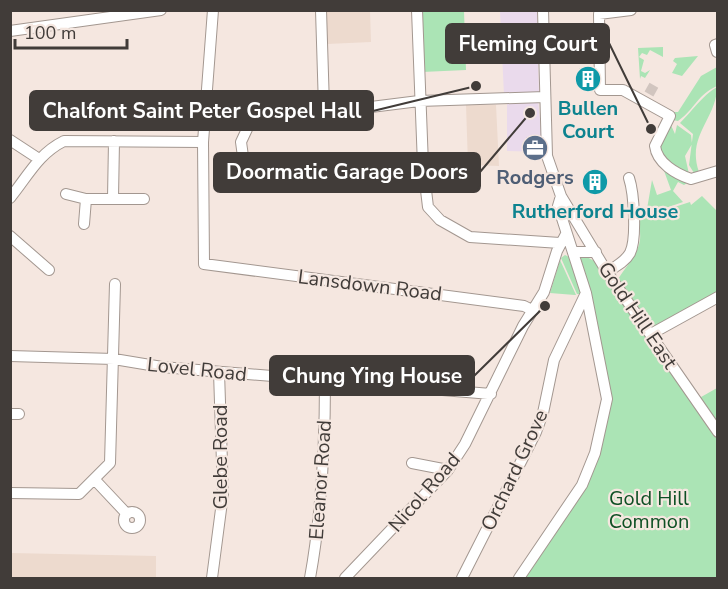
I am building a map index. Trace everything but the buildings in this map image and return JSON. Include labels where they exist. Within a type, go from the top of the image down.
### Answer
[{"type":"street","points":[[10,31],[161,10]]},
{"type":"street","points":[[10,198],[48,149],[64,141],[203,142],[213,10]]},
{"type":"street","points":[[321,10],[324,107]]},
{"type":"street","points":[[417,10],[419,101],[425,201],[436,216],[457,232],[470,237],[563,239]]},
{"type":"street","points":[[519,579],[582,485],[595,453],[606,412],[607,388],[586,292],[573,252],[563,239],[558,206],[561,196],[548,156],[543,10]]},
{"type":"street","points":[[631,10],[599,14],[600,90],[623,90],[670,116],[655,146],[658,158],[663,164],[691,179],[717,171]]},
{"type":"street","points":[[717,44],[715,45],[717,52]]},
{"type":"street","points":[[206,109],[371,107],[419,101],[545,97]]},
{"type":"street","points":[[247,185],[241,142],[248,127],[249,109]]},
{"type":"street","points":[[10,140],[39,159]]},
{"type":"street","points":[[113,198],[114,141]]},
{"type":"street","name":"Lansdown Road","points":[[203,142],[202,260],[208,266],[464,296],[524,306],[532,310]]},
{"type":"street","points":[[608,272],[625,260],[633,245],[634,194],[629,178]]},
{"type":"street","points":[[66,194],[86,198],[144,199]]},
{"type":"street","name":"Gold Hill East","points":[[561,196],[608,272],[717,432]]},
{"type":"street","points":[[84,224],[86,198]]},
{"type":"street","points":[[10,236],[49,270]]},
{"type":"street","name":"Nicol Road","points":[[345,579],[448,470],[465,444],[532,310],[548,284],[563,239]]},
{"type":"street","points":[[573,252],[596,252]]},
{"type":"street","points":[[10,493],[80,494],[110,463],[115,284]]},
{"type":"street","name":"Orchard Grove","points":[[462,579],[536,432],[543,412],[554,360],[586,292]]},
{"type":"street","points":[[651,334],[717,297]]},
{"type":"street","name":"Lovel Road","points":[[10,356],[114,358],[162,367],[491,394]]},
{"type":"street","name":"Glebe Road","points":[[212,579],[223,494],[219,372]]},
{"type":"street","name":"Eleanor Road","points":[[310,579],[321,519],[325,459],[325,380]]},
{"type":"street","points":[[412,463],[448,470]]},
{"type":"street","points":[[95,480],[127,514]]},
{"type":"shaded area","points":[[326,11],[370,11],[371,42],[327,44]]},
{"type":"shaded area","points":[[500,11],[537,11],[539,95],[504,95]]},
{"type":"shaded area","points":[[538,100],[543,152],[507,151],[507,103]]},
{"type":"shaded area","points":[[466,105],[496,105],[499,166],[468,165]]},
{"type":"shaded area","points":[[11,553],[156,556],[156,578],[11,578]]},
{"type":"green space","points":[[420,11],[464,11],[466,70],[422,72]]},
{"type":"green space","points":[[663,47],[663,57],[650,50],[647,55],[642,53],[639,57],[644,60],[641,71],[645,73],[650,70],[645,78],[641,76],[640,79],[638,48]]},
{"type":"green space","points":[[698,56],[682,76],[672,73],[677,64],[673,61],[675,58]]},
{"type":"green space","points":[[717,67],[717,86],[705,93],[678,121],[672,120],[674,112],[678,112],[701,76]]},
{"type":"green space","points":[[717,87],[716,98],[696,148],[699,172],[694,173],[689,165],[693,134],[680,123],[702,99]]},
{"type":"green space","points":[[670,123],[675,134],[677,125],[691,135],[692,144],[685,156],[689,174],[662,157],[660,148]]},
{"type":"green space","points":[[663,168],[687,183],[684,185],[678,182],[673,191],[683,202],[657,211],[647,209],[652,180],[657,195],[671,190]]},
{"type":"green space","points":[[702,196],[717,211],[717,293],[654,328],[618,279],[639,245],[641,215],[643,211],[659,212],[690,202],[691,205]]},
{"type":"green space","points":[[565,255],[569,257],[581,288],[580,294],[577,294],[561,258]]},
{"type":"green space","name":"Gold Hill Common","points":[[585,256],[596,262],[694,401],[717,388],[717,578],[522,578],[566,516],[610,406],[579,257]]},
{"type":"green space","points":[[560,260],[576,295],[550,293]]},
{"type":"tunnel","points":[[649,94],[654,85]]},
{"type":"place","name":"Bullen Court","points":[[588,79]]},
{"type":"place","name":"Chalfont Saint Peter Gospel Hall","points":[[476,86]]},
{"type":"place","name":"Doormatic Garage Doors","points":[[530,113]]},
{"type":"place","name":"Fleming Court","points":[[651,129]]},
{"type":"place","name":"Rodgers","points":[[535,148]]},
{"type":"place","name":"Rutherford House","points":[[595,182]]},
{"type":"place","name":"Chung Ying House","points":[[545,306]]}]
